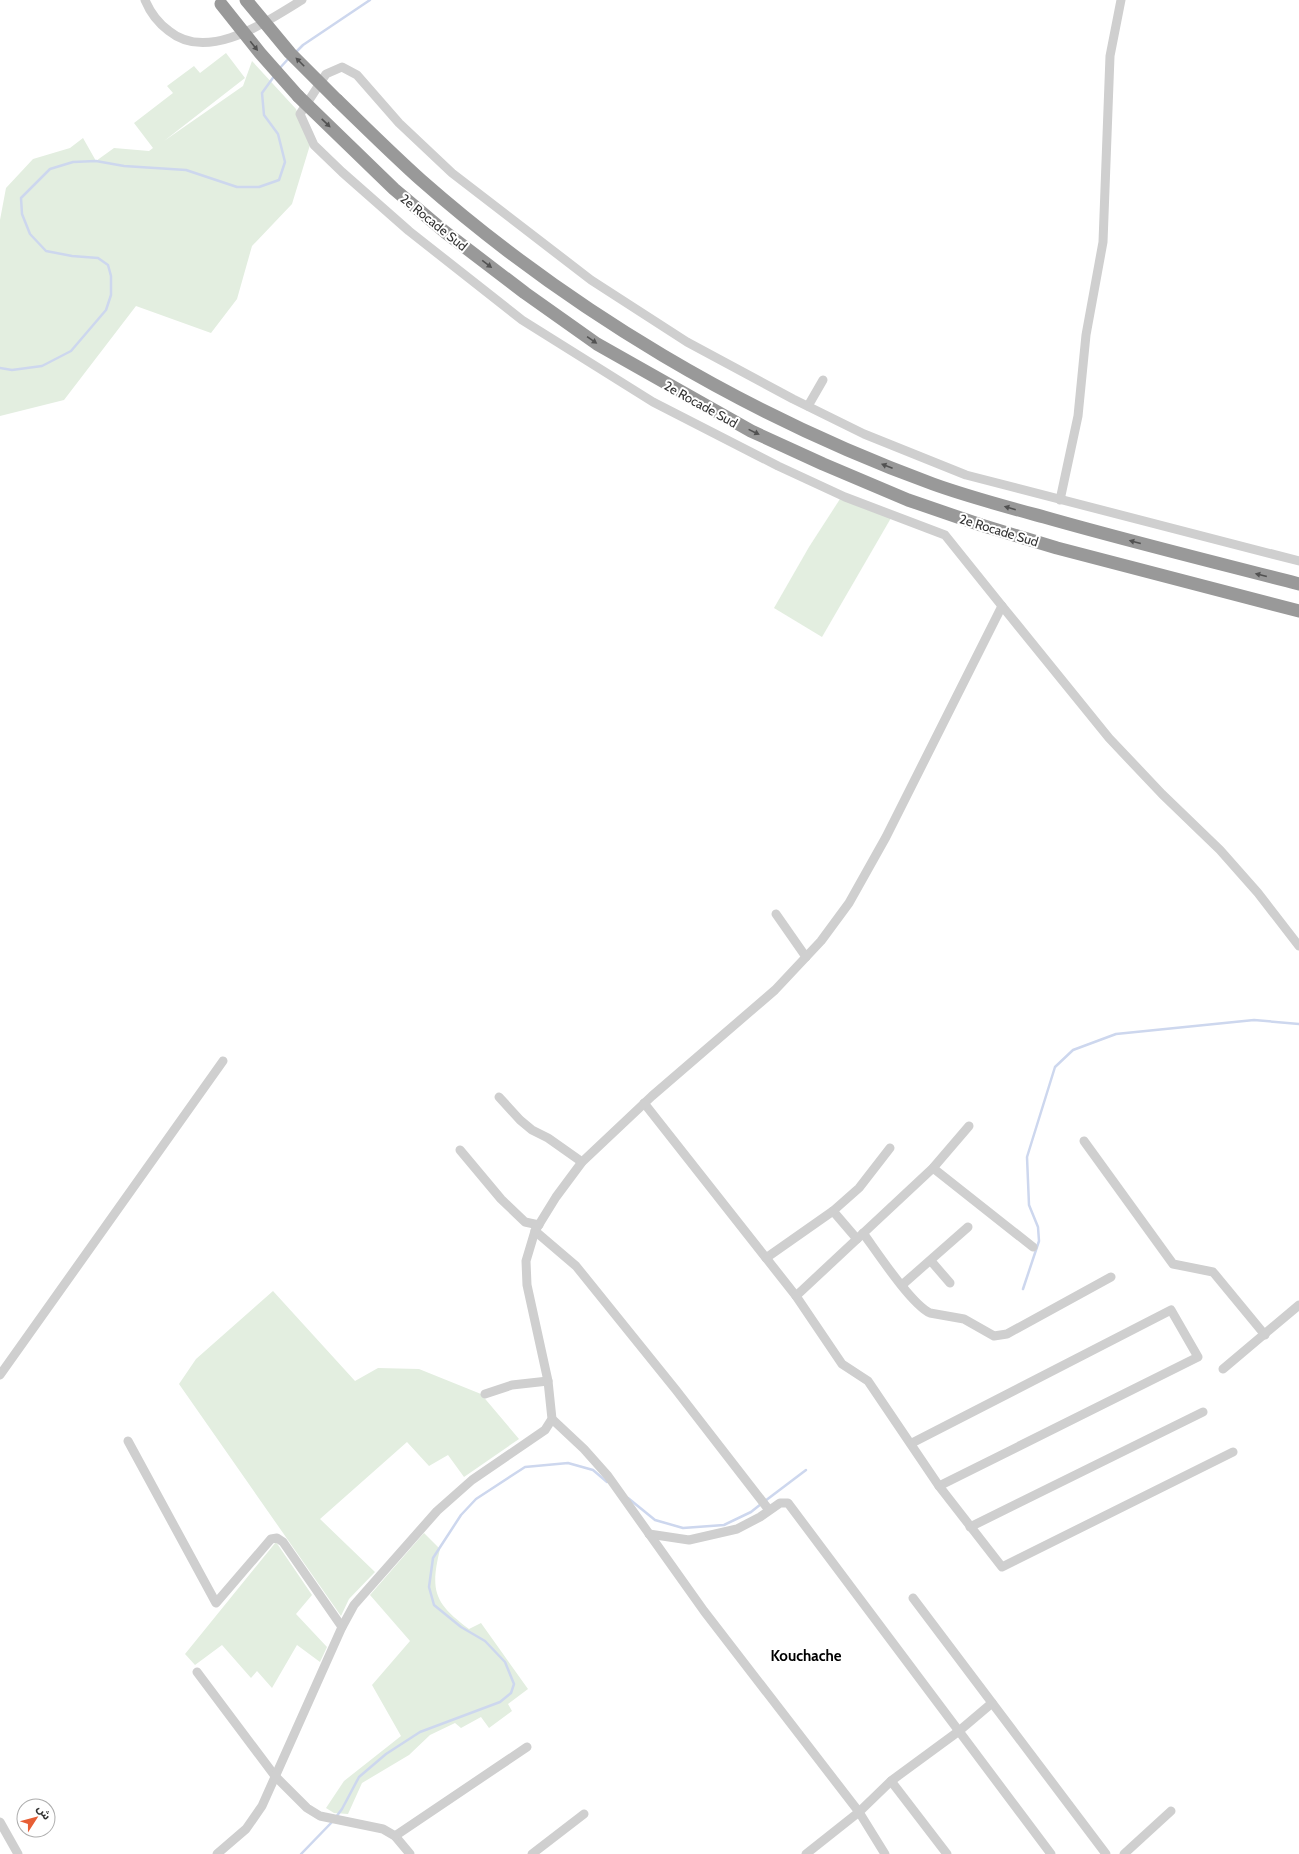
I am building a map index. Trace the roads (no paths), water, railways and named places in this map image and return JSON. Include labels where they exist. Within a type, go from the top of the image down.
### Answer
[{"type":"highway","name":"2e Rocade Sud","points":[[246,0],[290,52],[337,100],[421,180],[535,270],[646,345],[758,407],[878,463],[937,485],[1116,537],[1299,584]]},
{"type":"highway","name":"2e Rocade Sud","points":[[219,2],[260,54],[302,100],[394,189],[445,232],[525,293],[597,344],[751,431],[908,500],[981,526],[1057,548],[1299,611]]},
{"type":"street","points":[[145,0],[154,16],[162,26],[172,34],[184,40],[210,44],[231,38],[302,0]]},
{"type":"street","points":[[1060,500],[1078,416],[1086,335],[1103,242],[1110,56],[1121,0]]},
{"type":"street","points":[[1299,561],[966,475],[864,434],[687,342],[591,280],[452,173],[399,123],[356,75],[342,67],[326,74],[302,100],[300,114],[314,145],[409,231],[522,320],[653,402],[771,463],[845,497],[945,535],[1109,738],[1162,794],[1220,850],[1258,893],[1299,946]]},
{"type":"street","points":[[808,406],[823,380]]},
{"type":"street","points":[[217,1854],[246,1829],[262,1806],[342,1627],[354,1605],[437,1511],[472,1480],[545,1430],[552,1419],[548,1381],[527,1285],[526,1261],[537,1228],[556,1197],[582,1162],[644,1103],[775,990],[825,935],[849,903],[886,837],[1002,606]]},
{"type":"street","points":[[776,914],[806,957]]},
{"type":"street","points":[[0,1375],[223,1061]]},
{"type":"street","points":[[499,1098],[532,1130],[548,1138],[582,1162]]},
{"type":"street","points":[[644,1103],[796,1296],[842,1364],[868,1381],[912,1443],[939,1486],[1002,1567],[1233,1452]]},
{"type":"street","points":[[796,1296],[933,1168],[969,1126]]},
{"type":"street","points":[[1084,1141],[1173,1264],[1214,1272],[1265,1335]]},
{"type":"street","points":[[766,1258],[833,1211],[859,1188],[890,1148]]},
{"type":"street","points":[[460,1150],[501,1199],[525,1222],[537,1228],[576,1266],[676,1390],[769,1510]]},
{"type":"street","points":[[933,1168],[1033,1247]]},
{"type":"street","points":[[833,1211],[860,1236],[925,1311],[938,1315],[964,1319],[994,1336],[1007,1334],[1111,1277]]},
{"type":"street","points":[[902,1285],[968,1227]]},
{"type":"street","points":[[931,1261],[950,1283]]},
{"type":"street","points":[[1222,1369],[1265,1335],[1299,1305]]},
{"type":"street","points":[[912,1443],[1171,1310],[1198,1357],[939,1486]]},
{"type":"street","points":[[485,1394],[512,1385],[548,1381]]},
{"type":"street","points":[[970,1527],[1203,1412]]},
{"type":"street","points":[[552,1419],[584,1449],[608,1476],[704,1611],[859,1812],[885,1854]]},
{"type":"street","points":[[128,1441],[216,1603],[271,1539],[277,1538],[283,1542],[342,1627]]},
{"type":"street","points":[[649,1534],[689,1540],[737,1529],[780,1502],[788,1503],[1052,1854]]},
{"type":"street","points":[[913,1598],[1106,1854]]},
{"type":"street","points":[[196,1672],[275,1776],[307,1808],[320,1816],[383,1829],[395,1836],[410,1854]]},
{"type":"street","points":[[806,1854],[859,1812],[892,1781],[959,1731],[992,1703]]},
{"type":"street","points":[[395,1836],[527,1747]]},
{"type":"street","points":[[892,1781],[947,1854]]},
{"type":"street","points":[[1124,1854],[1171,1811]]},
{"type":"street","points":[[532,1854],[584,1814]]},
{"type":"street","points":[[0,1822],[18,1854]]},
{"type":"waterway","points":[[296,52],[303,45],[370,0]]},
{"type":"waterway","points":[[279,69],[289,58]]},
{"type":"waterway","points":[[0,368],[12,370],[42,366],[71,351],[106,310],[111,295],[111,276],[108,265],[98,258],[72,256],[46,251],[30,234],[22,214],[21,198],[50,169],[73,162],[96,161],[124,166],[186,170],[237,187],[259,187],[279,180],[285,162],[278,134],[264,115],[262,93],[275,75]]},
{"type":"waterway","points":[[1023,1289],[1039,1241],[1038,1227],[1029,1205],[1027,1157],[1055,1067],[1073,1050],[1116,1034],[1254,1020],[1299,1024]]},
{"type":"waterway","points":[[336,1817],[342,1809],[359,1777],[386,1754],[420,1732],[500,1702],[511,1693],[514,1684],[505,1662],[485,1641],[461,1627],[434,1605],[429,1587],[433,1558],[461,1515],[476,1499],[525,1467],[568,1463],[593,1470],[607,1482]]},
{"type":"waterway","points":[[765,1501],[806,1470]]},
{"type":"waterway","points":[[628,1498],[655,1520],[683,1528],[724,1525],[751,1512],[761,1504]]},
{"type":"waterway","points":[[301,1854],[333,1821]]},
{"type":"district","name":"Kouchache","points":[[806,1656]]}]
